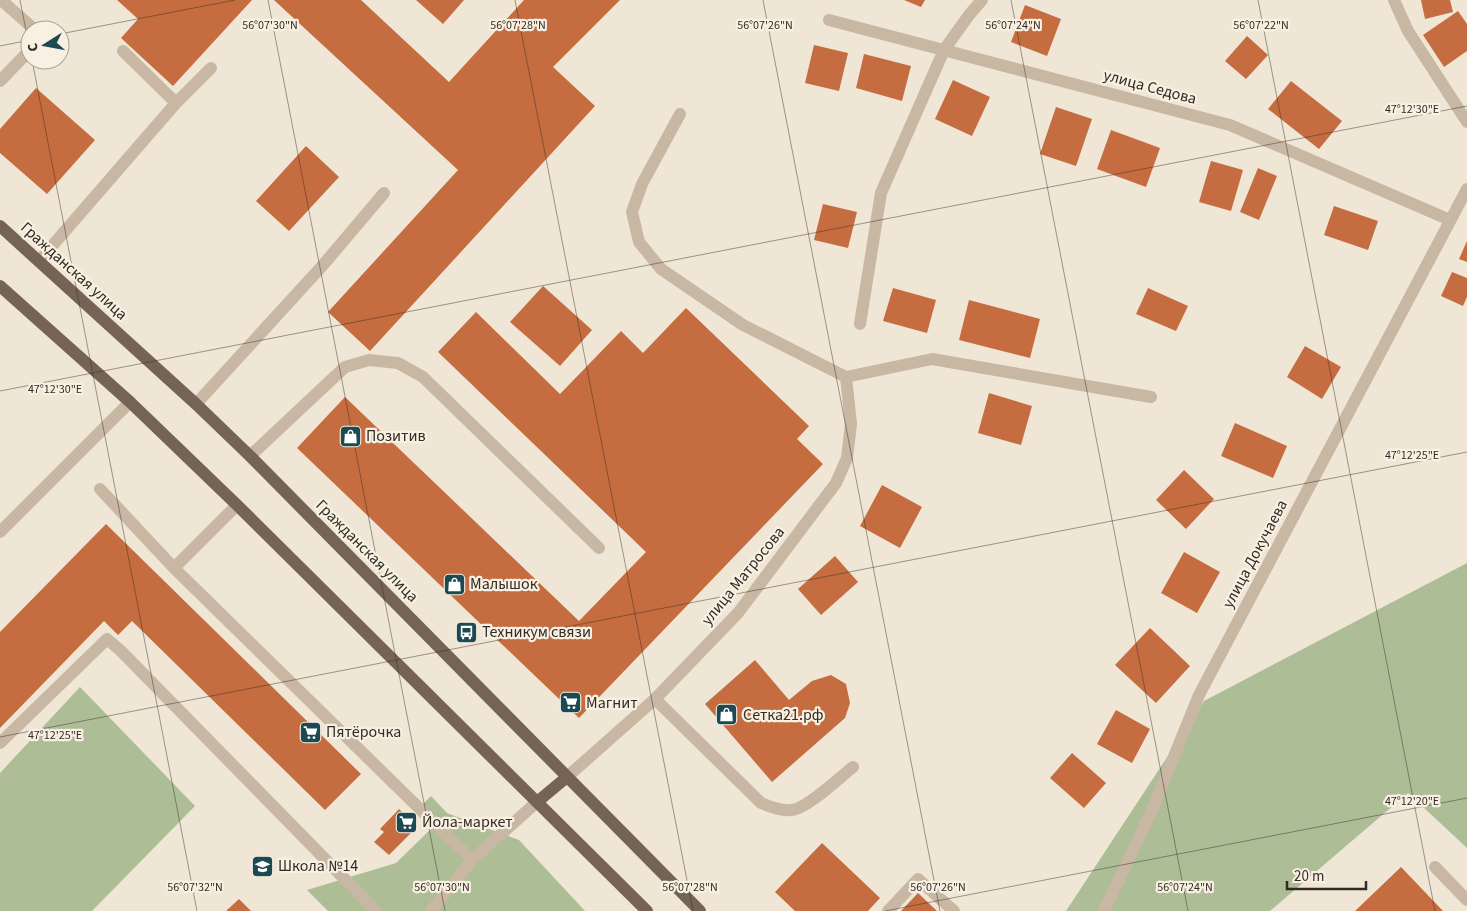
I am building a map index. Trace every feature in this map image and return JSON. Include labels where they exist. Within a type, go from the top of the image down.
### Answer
[{"type":"main road","name":"Гражданская улица","points":[[0,226],[196,404],[250,456],[700,911]]},
{"type":"main road","points":[[0,286],[130,402],[237,505],[647,911]]},
{"type":"main road","points":[[538,802],[567,778]]},
{"type":"street","points":[[2,0],[24,20]]},
{"type":"street","points":[[860,324],[881,193],[944,50],[982,0]]},
{"type":"street","points":[[1394,0],[1408,32],[1467,122]]},
{"type":"street","name":"улица Седова","points":[[829,20],[1230,125],[1450,220]]},
{"type":"street","points":[[123,51],[176,103]]},
{"type":"street","points":[[0,81],[20,60]]},
{"type":"street","points":[[39,261],[176,103],[211,68]]},
{"type":"street","points":[[680,114],[642,184],[632,212],[638,242],[661,269],[743,325],[846,377],[932,359],[1151,397]]},
{"type":"street","name":"улица Докучаева","points":[[1104,911],[1153,808],[1200,695],[1467,189]]},
{"type":"street","points":[[196,404],[323,265],[384,193]]},
{"type":"street","points":[[250,456],[345,367],[370,360],[398,363],[423,377],[599,548]]},
{"type":"street","name":"улица Матросова","points":[[567,778],[656,699],[738,613],[836,483],[847,458],[851,424],[846,377]]},
{"type":"street","points":[[0,532],[130,402]]},
{"type":"street","points":[[100,489],[174,568],[472,860]]},
{"type":"street","points":[[174,568],[237,505]]},
{"type":"street","points":[[0,743],[107,639],[121,651],[376,911]]},
{"type":"street","points":[[656,699],[761,802],[774,809],[793,810],[805,806],[853,767]]},
{"type":"street","points":[[431,911],[472,860],[538,802]]},
{"type":"street","points":[[1435,867],[1467,900]]},
{"type":"street","points":[[888,911],[918,879],[954,911]]},
{"type":"green space","points":[[1467,563],[1467,848],[1408,793],[1270,911],[1066,911],[1204,701]]},
{"type":"green space","points":[[80,687],[195,806],[92,911],[0,911],[0,773]]},
{"type":"green space","points":[[431,796],[447,813],[519,840],[585,911],[328,911],[307,890],[396,863],[433,827],[417,810]]},
{"type":"building","points":[[117,0],[252,0],[173,86],[121,38],[138,19]]},
{"type":"building","points":[[274,0],[361,0],[449,82],[524,0],[620,0],[553,67],[595,106],[370,351],[328,312],[458,170]]},
{"type":"building","points":[[416,0],[464,0],[443,24]]},
{"type":"building","points":[[904,0],[925,0],[921,7]]},
{"type":"building","points":[[1421,0],[1450,0],[1453,12],[1425,19]]},
{"type":"building","points":[[1025,5],[1061,19],[1047,56],[1011,42]]},
{"type":"building","points":[[1458,11],[1467,24],[1467,51],[1444,67],[1423,35]]},
{"type":"building","points":[[1247,36],[1268,55],[1246,79],[1225,61]]},
{"type":"building","points":[[814,45],[848,53],[839,91],[805,83]]},
{"type":"building","points":[[864,54],[911,66],[902,101],[856,88]]},
{"type":"building","points":[[953,80],[990,97],[972,136],[935,119]]},
{"type":"building","points":[[1291,81],[1342,121],[1319,149],[1268,109]]},
{"type":"building","points":[[36,88],[95,140],[47,194],[0,153],[0,129]]},
{"type":"building","points":[[1056,107],[1092,119],[1076,166],[1040,154]]},
{"type":"building","points":[[1111,130],[1160,148],[1146,187],[1097,169]]},
{"type":"building","points":[[306,146],[339,177],[289,231],[256,201]]},
{"type":"building","points":[[1211,161],[1243,170],[1231,211],[1199,202]]},
{"type":"building","points":[[1258,168],[1277,176],[1259,220],[1240,212]]},
{"type":"building","points":[[823,204],[857,212],[848,248],[814,240]]},
{"type":"building","points":[[1334,206],[1378,221],[1368,250],[1324,235]]},
{"type":"building","points":[[1467,241],[1467,262],[1459,259]]},
{"type":"building","points":[[1452,272],[1467,278],[1467,297],[1463,306],[1441,296]]},
{"type":"building","points":[[543,286],[592,330],[560,366],[510,322]]},
{"type":"building","points":[[893,288],[936,300],[927,333],[883,321]]},
{"type":"building","points":[[1148,288],[1188,306],[1176,331],[1136,314]]},
{"type":"building","points":[[969,300],[1040,319],[1030,358],[959,340]]},
{"type":"building","points":[[686,308],[809,426],[797,439],[823,464],[579,718],[297,448],[345,397],[579,621],[646,552],[438,352],[476,312],[560,394],[621,331],[643,353]]},
{"type":"building","points":[[1305,346],[1341,367],[1322,399],[1287,377]]},
{"type":"building","points":[[989,393],[1032,406],[1021,445],[978,433]]},
{"type":"building","points":[[1235,423],[1287,446],[1273,478],[1221,456]]},
{"type":"building","points":[[1184,470],[1214,499],[1186,529],[1156,500]]},
{"type":"building","points":[[882,485],[922,507],[900,548],[860,526]]},
{"type":"building","points":[[106,524],[361,774],[325,810],[132,621],[118,635],[104,621],[0,728],[0,632]]},
{"type":"building","points":[[1184,552],[1220,572],[1197,613],[1161,593]]},
{"type":"building","points":[[835,556],[858,582],[821,615],[798,589]]},
{"type":"building","points":[[1150,628],[1190,666],[1156,703],[1115,665]]},
{"type":"building","points":[[755,660],[789,700],[812,681],[831,675],[846,684],[850,703],[845,718],[772,782],[705,704]]},
{"type":"building","points":[[1116,710],[1150,729],[1132,763],[1097,744]]},
{"type":"building","points":[[1072,753],[1106,783],[1084,808],[1050,778]]},
{"type":"building","points":[[399,809],[417,827],[389,855],[374,842],[384,832],[380,829]]},
{"type":"building","points":[[822,843],[880,898],[868,911],[795,911],[775,892]]},
{"type":"building","points":[[1401,867],[1443,911],[1355,911]]},
{"type":"building","points":[[918,893],[937,911],[901,911]]},
{"type":"building","points":[[239,899],[251,911],[226,911]]},
{"type":"place","name":"Позитив","points":[[350,436]]},
{"type":"place","name":"Малышок","points":[[454,584]]},
{"type":"place","name":"Техникум связи","points":[[466,632]]},
{"type":"place","name":"Магнит","points":[[570,703]]},
{"type":"place","name":"Сетка21.рф","points":[[727,715]]},
{"type":"place","name":"Пятёрочка","points":[[310,732]]},
{"type":"place","name":"Йола-маркет","points":[[406,822]]},
{"type":"place","name":"Школа №14","points":[[262,866]]}]
